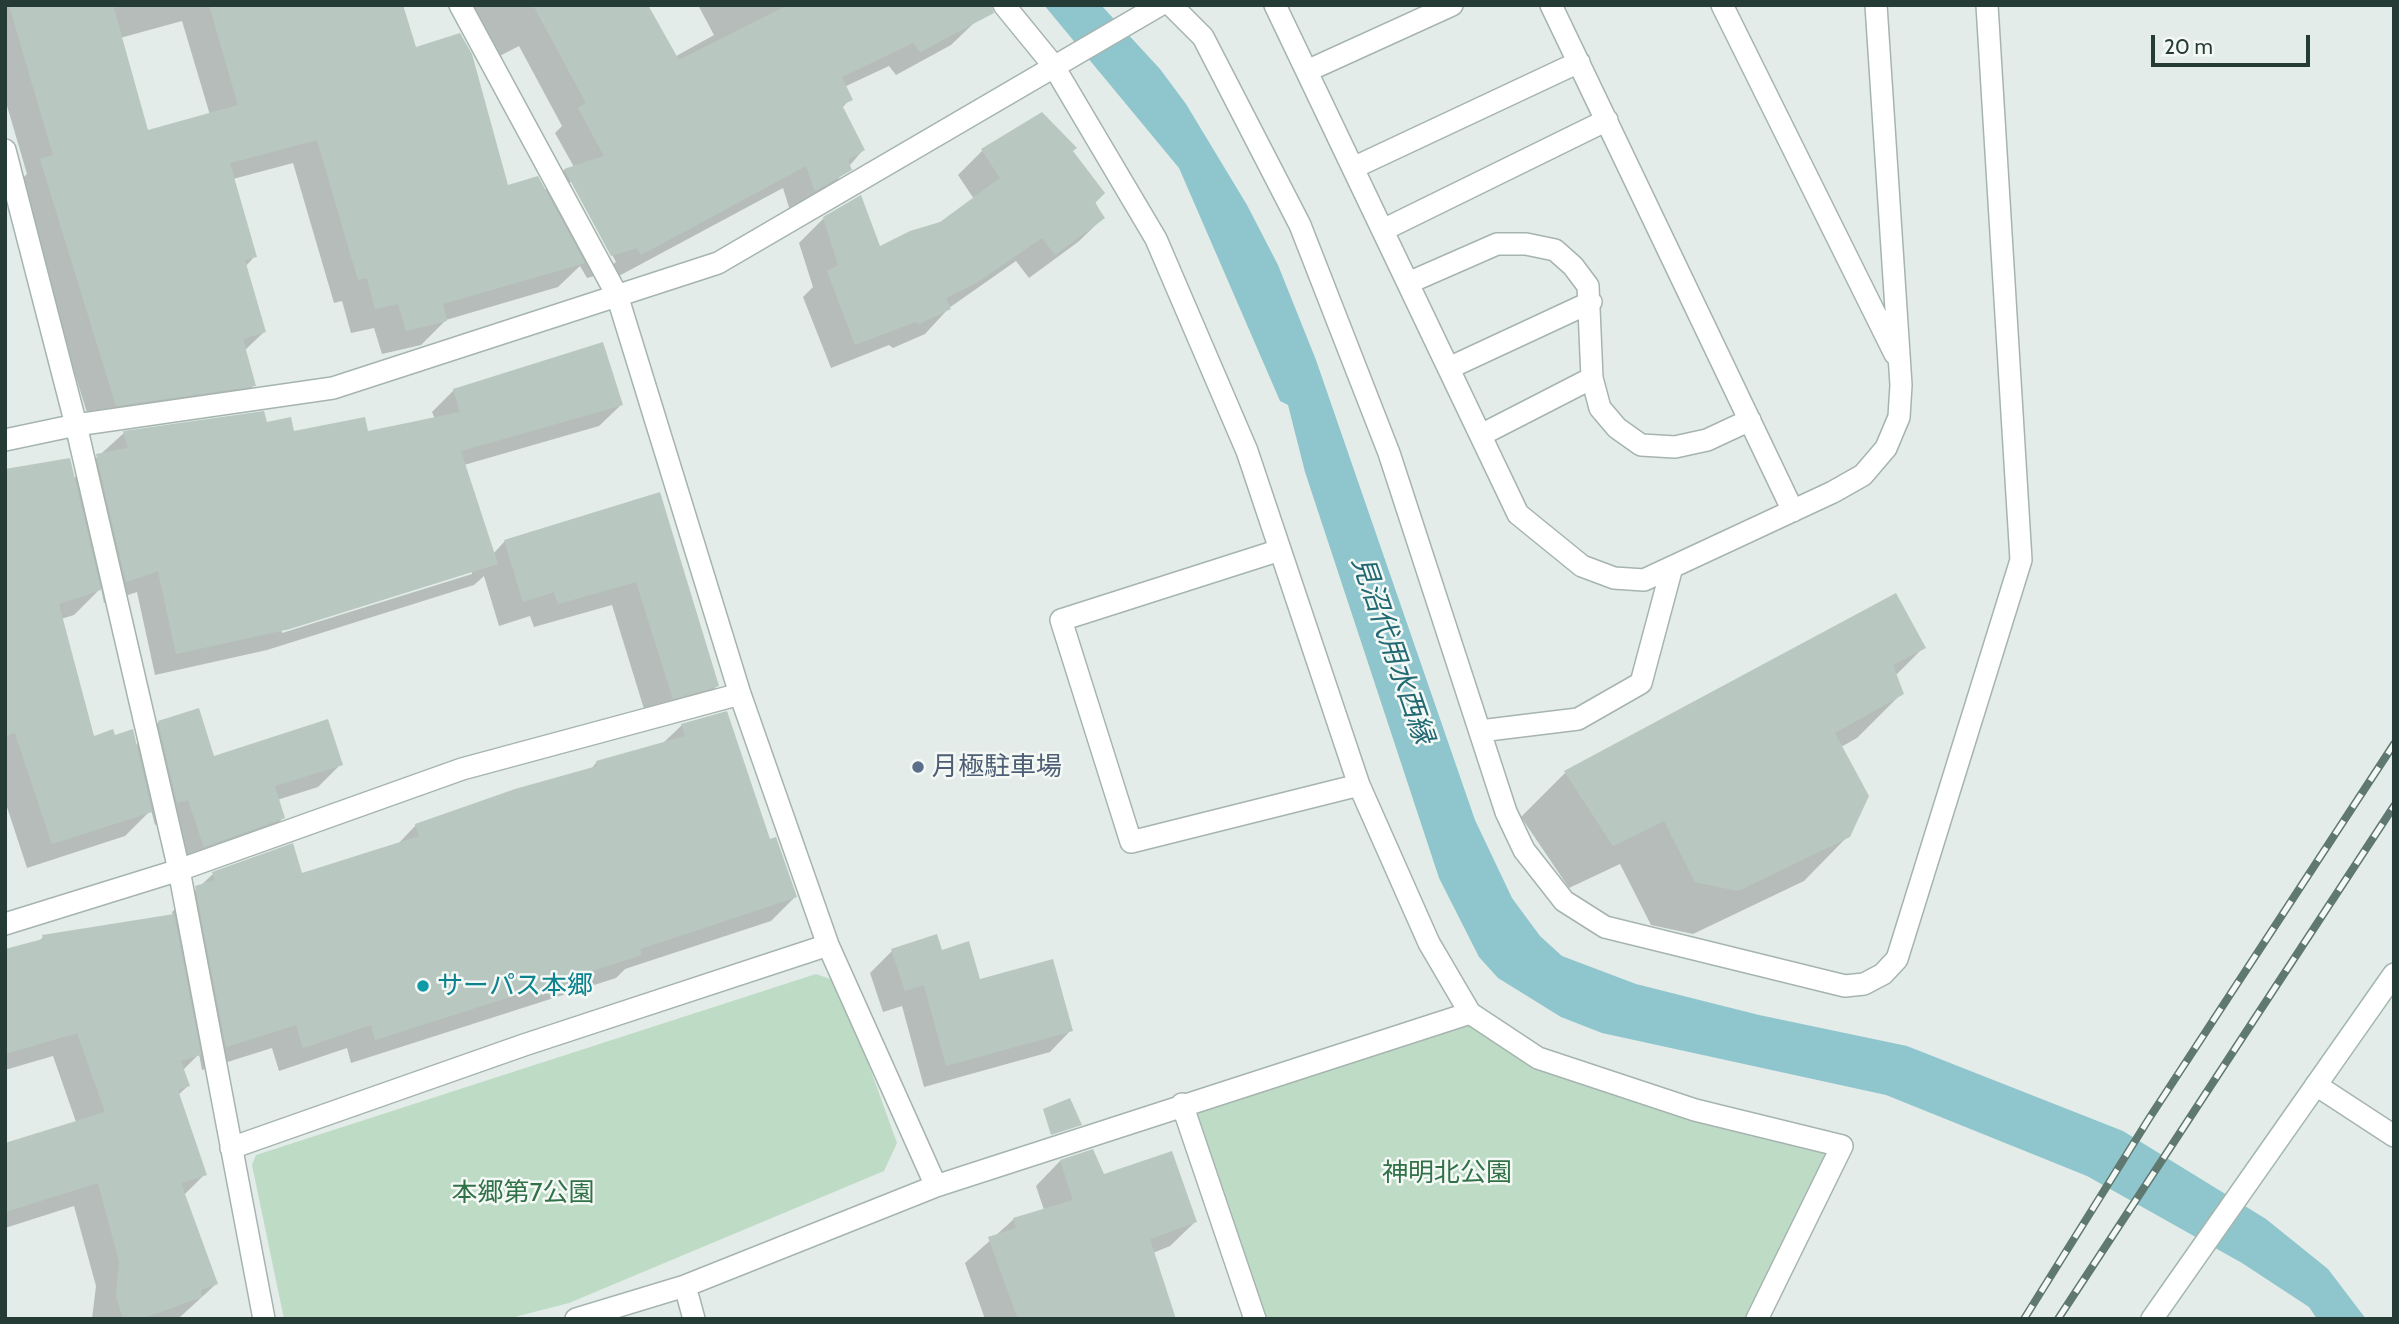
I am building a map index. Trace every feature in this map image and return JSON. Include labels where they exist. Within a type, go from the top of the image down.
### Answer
[{"type":"street","points":[[460,5],[617,295],[740,694],[828,945],[936,1186]]},
{"type":"street","points":[[1004,5],[1053,65],[1156,239],[1247,451],[1359,785],[1429,943],[1470,1013],[1538,1058],[1695,1110],[1842,1146],[1757,1319]]},
{"type":"street","points":[[5,440],[76,425],[332,388],[718,263],[1053,65],[1160,5]]},
{"type":"street","points":[[1171,5],[1203,37],[1300,225],[1389,453],[1506,812],[1524,850],[1564,901],[1605,927],[1845,986],[1864,984],[1883,974],[1897,960],[2021,560],[1987,5]]},
{"type":"street","points":[[1275,5],[1518,514],[1582,566],[1614,578],[1644,580],[1793,511],[1863,475],[1886,448],[1899,417],[1900,363],[1876,5]]},
{"type":"street","points":[[1307,71],[1452,5]]},
{"type":"street","points":[[1551,5],[1793,511]]},
{"type":"street","points":[[1722,5],[1900,363]]},
{"type":"street","points":[[1353,168],[1579,62]]},
{"type":"street","points":[[1383,230],[1606,120]]},
{"type":"street","points":[[5,150],[76,425],[179,870],[264,1319]]},
{"type":"street","points":[[1408,283],[1497,244],[1526,244],[1555,250],[1573,266],[1588,286],[1591,302],[1592,378],[1600,408],[1617,428],[1642,444],[1675,447],[1696,442],[1750,419]]},
{"type":"street","points":[[1449,368],[1591,302]]},
{"type":"street","points":[[1481,435],[1592,378]]},
{"type":"street","points":[[1280,550],[1061,620],[1131,842],[1359,785]]},
{"type":"street","points":[[1480,731],[1578,719],[1641,683],[1672,567]]},
{"type":"street","points":[[5,924],[179,870],[462,769],[740,694]]},
{"type":"street","points":[[231,1148],[524,1045],[828,945]]},
{"type":"street","points":[[2152,1319],[2394,974]]},
{"type":"street","points":[[576,1319],[685,1286],[936,1186],[1182,1104],[1470,1013]]},
{"type":"street","points":[[2316,1086],[2394,1136]]},
{"type":"street","points":[[1182,1104],[1255,1319]]},
{"type":"street","points":[[685,1286],[694,1319]]},
{"type":"green space","name":"本郷第7公園","points":[[816,974],[839,982],[897,1143],[884,1171],[569,1303],[507,1319],[284,1319],[252,1165],[256,1155]]},
{"type":"green space","name":"神明北公園","points":[[1470,1013],[1538,1058],[1842,1146],[1757,1319],[1255,1319],[1182,1104]]},
{"type":"water","name":"見沼代用水西縁","points":[[1044,5],[1101,5],[1160,69],[1186,104],[1247,205],[1278,265],[1316,360],[1475,820],[1512,898],[1540,936],[1562,956],[1636,984],[1759,1015],[1907,1046],[2123,1131],[2266,1219],[2328,1269],[2366,1319],[2317,1319],[2309,1307],[2242,1263],[2087,1176],[1886,1095],[1602,1033],[1561,1017],[1498,978],[1479,957],[1439,878],[1305,472],[1288,405],[1280,401],[1179,168]]},
{"type":"building","points":[[9,5],[113,5],[148,130],[238,105],[209,5],[403,5],[416,47],[460,33],[472,54],[508,185],[538,176],[585,263],[443,304],[447,321],[406,331],[398,304],[375,309],[367,278],[358,280],[317,140],[230,163],[257,257],[245,260],[266,332],[243,339],[256,386],[116,406],[40,159],[53,155]]},
{"type":"building","points":[[533,5],[648,5],[679,60],[788,5],[991,5],[994,13],[920,52],[913,43],[842,77],[853,100],[842,105],[865,150],[848,160],[852,170],[815,191],[806,166],[641,255],[637,248],[611,256],[564,169],[604,156],[578,108],[586,103]]},
{"type":"building","points":[[1042,112],[1077,148],[1073,151],[1105,193],[1095,203],[1105,218],[1055,255],[1042,238],[976,283],[946,298],[951,309],[919,324],[915,322],[855,345],[827,271],[838,265],[823,217],[861,195],[880,246],[910,231],[940,222],[1000,178],[981,149]]},
{"type":"building","points":[[603,342],[623,405],[461,451],[498,564],[290,629],[176,654],[158,571],[126,582],[96,454],[128,448],[123,431],[264,411],[267,422],[291,417],[294,431],[365,417],[368,431],[460,412],[453,389]]},
{"type":"building","points":[[70,458],[101,590],[59,604],[94,736],[113,729],[115,735],[133,729],[152,812],[52,844],[15,733],[5,736],[5,469]]},
{"type":"building","points":[[660,492],[719,686],[673,699],[636,582],[558,604],[554,592],[523,602],[504,540]]},
{"type":"building","points":[[1896,593],[1926,648],[1893,665],[1904,694],[1835,733],[1869,796],[1850,837],[1738,891],[1695,882],[1664,821],[1613,846],[1564,771]]},
{"type":"building","points":[[199,708],[214,756],[328,719],[343,765],[275,786],[285,818],[204,847],[188,800],[177,803],[158,721]]},
{"type":"building","points":[[727,711],[770,839],[776,837],[797,897],[640,949],[642,955],[375,1040],[371,1025],[303,1048],[296,1025],[226,1047],[195,886],[215,880],[212,872],[293,843],[302,873],[419,836],[415,824],[515,789],[597,766],[596,761],[685,736],[681,724]]},
{"type":"building","points":[[174,914],[201,1055],[181,1061],[190,1086],[178,1090],[207,1175],[181,1183],[218,1284],[201,1290],[202,1297],[141,1319],[123,1319],[116,1296],[119,1261],[98,1183],[5,1212],[5,1143],[105,1112],[77,1033],[5,1054],[5,949],[43,939],[42,935]]},
{"type":"building","points":[[937,934],[942,950],[969,941],[980,979],[1053,959],[1073,1031],[946,1066],[924,985],[905,991],[891,949]]},
{"type":"building","points":[[1070,1098],[1082,1125],[1051,1135],[1043,1109]]},
{"type":"building","points":[[1093,1149],[1104,1174],[1172,1151],[1197,1222],[1150,1239],[1176,1319],[1018,1319],[988,1237],[1016,1228],[1013,1218],[1073,1200],[1060,1160]]},
{"type":"railway","points":[[2024,1319],[2150,1117],[2394,744]]},
{"type":"railway","points":[[2058,1319],[2394,806]]},
{"type":"place","name":"月極駐車場","points":[[918,767]]},
{"type":"place","name":"サーパス本郷","points":[[423,986]]}]
